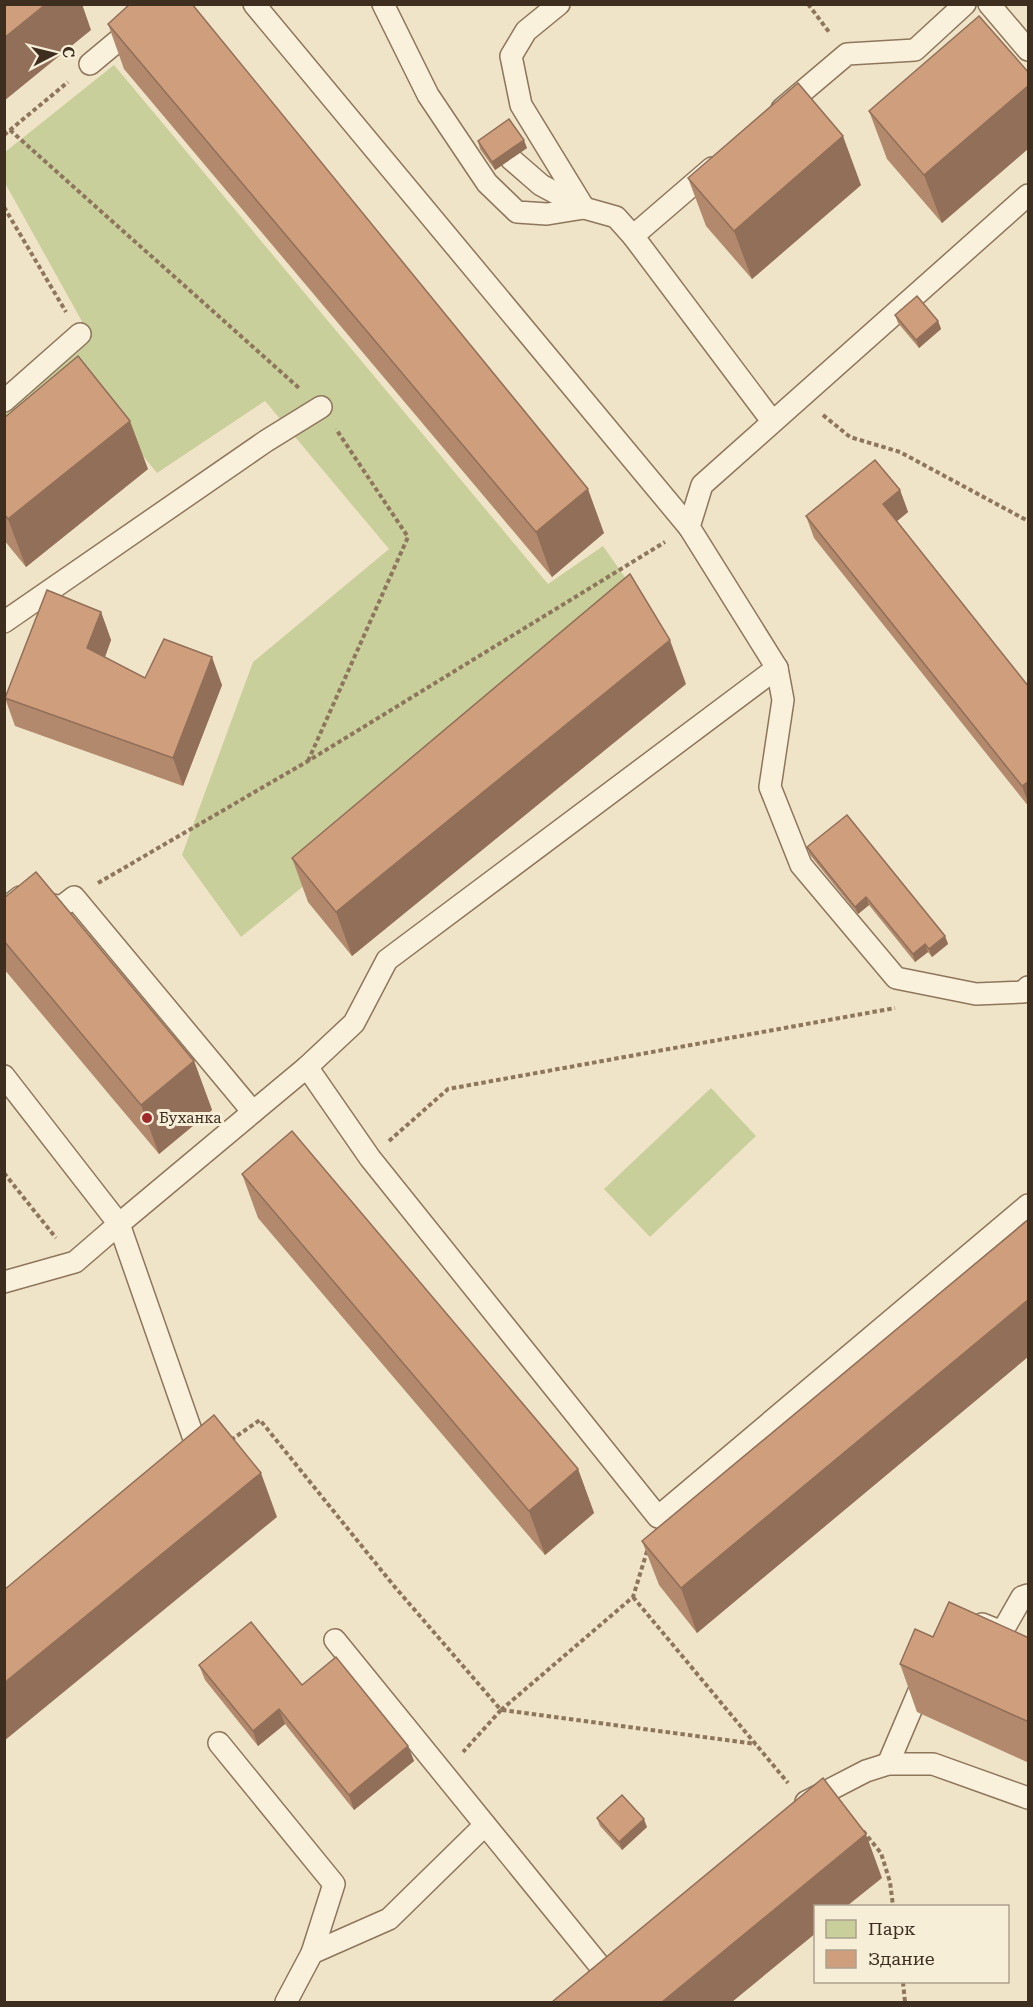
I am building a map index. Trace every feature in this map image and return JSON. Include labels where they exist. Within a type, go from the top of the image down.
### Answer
[{"type":"lane","points":[[90,64],[162,4]]},
{"type":"lane","points":[[254,4],[689,527],[777,668],[783,700],[770,787],[801,866],[896,978],[976,994],[1027,993]]},
{"type":"lane","points":[[383,4],[428,95],[487,183],[517,212],[547,214],[584,208]]},
{"type":"lane","points":[[559,4],[526,31],[511,56],[521,105],[584,208]]},
{"type":"lane","points":[[766,122],[847,54],[915,50],[965,4]]},
{"type":"lane","points":[[989,4],[1029,50]]},
{"type":"lane","points":[[633,236],[731,152]]},
{"type":"lane","points":[[511,159],[541,185],[584,208],[616,217],[633,236],[772,421]]},
{"type":"lane","points":[[689,527],[702,485],[1029,195]]},
{"type":"lane","points":[[4,401],[80,334]]},
{"type":"lane","points":[[4,622],[266,441],[321,408]]},
{"type":"lane","points":[[4,1282],[75,1262],[307,1067],[354,1023],[387,960],[777,668]]},
{"type":"lane","points":[[4,910],[20,897],[61,907],[75,897],[253,1112]]},
{"type":"lane","points":[[307,1067],[370,1158],[658,1517],[1029,1205]]},
{"type":"lane","points":[[4,1076],[119,1224],[201,1461],[183,1476]]},
{"type":"lane","points":[[963,1616],[1002,1632],[1022,1597],[1029,1594]]},
{"type":"lane","points":[[335,1640],[485,1825],[597,1977],[622,1956]]},
{"type":"lane","points":[[888,1764],[934,1655]]},
{"type":"lane","points":[[219,1743],[334,1884],[312,1953],[286,2002]]},
{"type":"lane","points":[[787,1818],[805,1802],[866,1771],[888,1764],[933,1764],[1029,1798]]},
{"type":"lane","points":[[312,1953],[389,1919],[485,1825]]},
{"type":"path","points":[[808,4],[847,54]]},
{"type":"path","points":[[4,135],[90,64]]},
{"type":"path","points":[[4,207],[80,334]]},
{"type":"path","points":[[800,397],[850,437],[900,452],[1029,521]]},
{"type":"path","points":[[75,897],[308,761],[689,527]]},
{"type":"path","points":[[370,1158],[448,1089],[905,1006]]},
{"type":"path","points":[[4,1173],[75,1262]]},
{"type":"path","points":[[201,1461],[260,1420],[394,1586],[501,1710],[756,1744]]},
{"type":"path","points":[[443,1773],[501,1710],[633,1597],[658,1517]]},
{"type":"path","points":[[633,1597],[805,1802]]},
{"type":"path","points":[[858,1826],[881,1853],[890,1882],[893,1905]]},
{"type":"path","points":[[903,1983],[905,2002]]},
{"type":"green space","points":[[114,65],[548,584],[603,546],[646,607],[241,937],[182,855],[253,662],[389,549],[265,401],[157,473],[94,396],[5,463],[4,407],[89,334],[5,183],[5,152]]},
{"type":"green space","points":[[711,1088],[756,1136],[650,1237],[604,1189]]},
{"type":"building","points":[[4,4],[46,4],[4,38]]},
{"type":"building","points":[[130,4],[192,4],[588,489],[536,532],[108,24]]},
{"type":"building","points":[[979,16],[1029,73],[1029,85],[924,175],[869,111]]},
{"type":"building","points":[[798,83],[843,136],[734,231],[688,178]]},
{"type":"building","points":[[509,119],[524,140],[492,162],[478,141]]},
{"type":"building","points":[[917,296],[938,321],[916,340],[895,315]]},
{"type":"building","points":[[78,356],[130,421],[8,519],[4,514],[4,418]]},
{"type":"building","points":[[875,460],[900,490],[883,504],[1029,687],[1029,781],[1022,786],[806,516]]},
{"type":"building","points":[[630,574],[670,640],[336,912],[292,858]]},
{"type":"building","points":[[47,590],[101,612],[87,648],[145,678],[164,639],[212,657],[173,758],[5,698]]},
{"type":"building","points":[[847,815],[945,936],[929,949],[925,944],[913,954],[866,897],[855,907],[807,847]]},
{"type":"building","points":[[36,872],[194,1061],[141,1105],[4,941],[4,898]]},
{"type":"building","points":[[292,1131],[578,1469],[529,1511],[242,1174]]},
{"type":"building","points":[[1029,1219],[1029,1299],[681,1588],[642,1541]]},
{"type":"building","points":[[214,1415],[261,1473],[4,1683],[4,1590]]},
{"type":"building","points":[[949,1602],[1029,1638],[1029,1722],[900,1664],[915,1629],[933,1637]]},
{"type":"building","points":[[251,1622],[302,1685],[336,1657],[408,1746],[349,1795],[279,1709],[253,1731],[199,1665]]},
{"type":"building","points":[[823,1778],[866,1834],[662,2002],[552,2002]]},
{"type":"building","points":[[622,1795],[644,1819],[619,1842],[597,1818]]},
{"type":"place","name":"Буханка","points":[[147,1118]]}]
